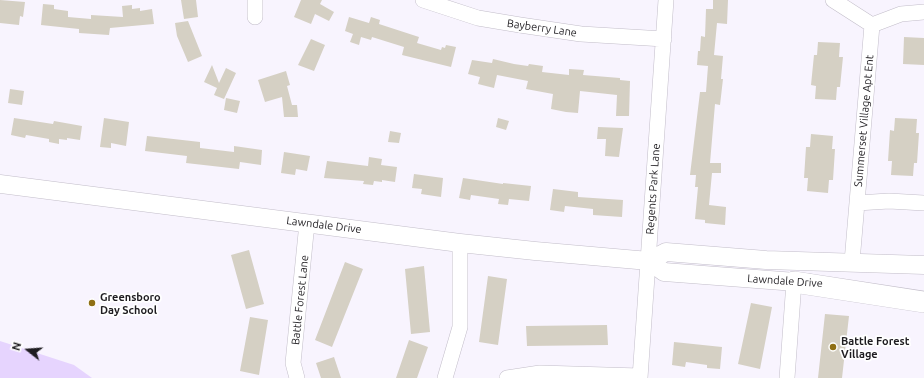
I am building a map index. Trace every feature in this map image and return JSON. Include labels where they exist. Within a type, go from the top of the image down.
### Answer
[{"type":"highway","points":[[794,282],[924,302]]},
{"type":"main road","name":"Lawndale Drive","points":[[0,184],[535,252],[649,261],[664,272],[924,291]]},
{"type":"main road","name":"Lawndale Drive","points":[[649,261],[666,252],[766,260],[924,265]]},
{"type":"street","points":[[255,0],[255,16]]},
{"type":"street","name":"Bayberry Lane","points":[[423,0],[478,18],[520,26],[581,34],[664,39]]},
{"type":"street","name":"Regents Park Lane","points":[[640,377],[666,0]]},
{"type":"street","points":[[833,0],[872,25],[901,14],[924,12]]},
{"type":"street","name":"Summerset Village Apt Ent","points":[[852,262],[872,25]]},
{"type":"street","points":[[857,203],[889,201],[924,203]]},
{"type":"street","name":"Battle Forest Lane","points":[[297,378],[293,363],[308,222]]},
{"type":"street","points":[[445,378],[460,327],[460,243]]},
{"type":"street","points":[[787,378],[794,282]]},
{"type":"street","points":[[507,378],[540,373],[640,377]]},
{"type":"shaded area","points":[[0,341],[74,365],[92,378],[0,378]]},
{"type":"building","points":[[0,0],[25,2],[23,17],[20,16],[19,25],[0,23]]},
{"type":"building","points":[[181,0],[196,0],[198,17],[184,19]]},
{"type":"building","points":[[301,0],[322,0],[320,4],[334,12],[329,21],[315,14],[311,24],[294,17]]},
{"type":"building","points":[[713,0],[728,0],[727,24],[717,23],[714,55],[723,56],[721,79],[723,79],[720,105],[715,104],[710,163],[721,163],[721,173],[712,173],[709,205],[726,207],[725,225],[705,223],[705,220],[695,219],[698,187],[695,187],[696,175],[690,175],[700,92],[706,92],[708,66],[697,65],[698,51],[700,51],[701,36],[705,37],[706,9],[713,9]]},
{"type":"building","points":[[43,4],[54,5],[54,9],[68,11],[68,17],[91,19],[91,15],[123,17],[122,6],[132,5],[132,9],[140,8],[140,11],[152,9],[154,24],[110,28],[109,35],[79,33],[79,29],[41,25]]},
{"type":"building","points":[[349,17],[369,23],[371,17],[380,20],[379,24],[419,37],[417,43],[441,50],[442,47],[445,48],[446,45],[456,47],[451,67],[402,55],[404,47],[372,37],[371,40],[361,37],[359,45],[350,42],[353,34],[345,31]]},
{"type":"building","points":[[188,21],[202,56],[188,62],[177,36],[175,23]]},
{"type":"building","points":[[904,37],[924,38],[924,65],[903,64]]},
{"type":"building","points":[[311,39],[325,45],[314,71],[298,65]]},
{"type":"building","points":[[818,42],[840,43],[839,57],[843,57],[840,87],[837,87],[836,100],[815,99],[816,86],[811,85],[814,55],[817,55]]},
{"type":"building","points":[[493,59],[528,66],[529,64],[543,66],[542,72],[569,75],[569,69],[584,70],[583,75],[620,78],[620,80],[630,81],[629,116],[616,116],[617,95],[580,91],[578,113],[566,112],[551,109],[553,94],[526,89],[528,81],[497,75],[494,88],[478,84],[480,77],[468,74],[472,60],[492,63]]},
{"type":"building","points":[[212,65],[219,83],[226,68],[236,73],[224,99],[214,95],[217,88],[204,82]]},
{"type":"building","points":[[286,71],[290,85],[287,86],[292,105],[297,105],[298,117],[284,117],[282,97],[265,102],[258,80]]},
{"type":"building","points":[[10,89],[24,91],[22,105],[8,103]]},
{"type":"building","points":[[226,98],[240,101],[237,113],[224,110]]},
{"type":"building","points":[[14,118],[53,124],[54,121],[82,126],[80,140],[67,138],[67,140],[59,139],[59,144],[49,142],[49,139],[26,135],[25,138],[11,135]]},
{"type":"building","points":[[104,118],[129,122],[126,146],[111,143],[111,148],[100,147]]},
{"type":"building","points":[[498,118],[509,121],[506,130],[496,127]]},
{"type":"building","points":[[895,118],[917,119],[916,133],[919,133],[917,163],[914,163],[913,176],[891,175],[892,161],[888,161],[890,130],[894,131]]},
{"type":"building","points":[[598,127],[623,128],[619,157],[605,156],[606,139],[597,139]]},
{"type":"building","points":[[390,131],[401,133],[399,143],[388,142]]},
{"type":"building","points":[[811,134],[833,136],[832,149],[835,149],[833,180],[829,180],[828,193],[807,191],[808,178],[804,178],[806,147],[810,147]]},
{"type":"building","points":[[147,136],[200,142],[200,148],[234,152],[234,146],[262,150],[261,165],[240,162],[239,169],[186,163],[187,156],[145,151]]},
{"type":"building","points":[[284,152],[310,156],[307,171],[296,169],[295,175],[281,173]]},
{"type":"building","points":[[369,157],[382,159],[381,165],[397,167],[395,182],[382,180],[382,182],[374,181],[373,185],[363,184],[364,181],[324,178],[327,161],[368,166]]},
{"type":"building","points":[[414,174],[443,178],[441,197],[421,194],[422,189],[412,188]]},
{"type":"building","points":[[463,178],[503,184],[531,186],[529,201],[509,199],[508,205],[498,204],[499,199],[471,195],[470,200],[459,198]]},
{"type":"building","points":[[553,189],[578,192],[578,197],[623,200],[622,217],[593,215],[593,209],[565,206],[564,212],[550,210]]},
{"type":"building","points":[[249,250],[264,304],[246,309],[231,255]]},
{"type":"building","points":[[345,262],[363,269],[332,347],[315,340]]},
{"type":"building","points":[[424,266],[430,332],[411,334],[405,269]]},
{"type":"building","points":[[488,276],[507,279],[498,345],[479,342]]},
{"type":"building","points":[[751,303],[772,307],[760,369],[738,364]]},
{"type":"building","name":"Battle Forest Village","points":[[825,314],[849,316],[842,378],[818,378]]},
{"type":"building","points":[[250,317],[268,320],[259,375],[240,371]]},
{"type":"building","points":[[607,325],[608,345],[527,346],[526,326]]},
{"type":"building","points":[[409,340],[428,347],[417,378],[396,378]]},
{"type":"building","points":[[674,342],[722,347],[720,369],[707,368],[707,365],[686,362],[685,367],[672,365]]},
{"type":"building","points":[[334,357],[341,378],[321,378],[316,363]]},
{"type":"place","name":"Greensboro Day School","points":[[92,303]]},
{"type":"place","name":"Battle Forest Village","points":[[833,347]]}]
